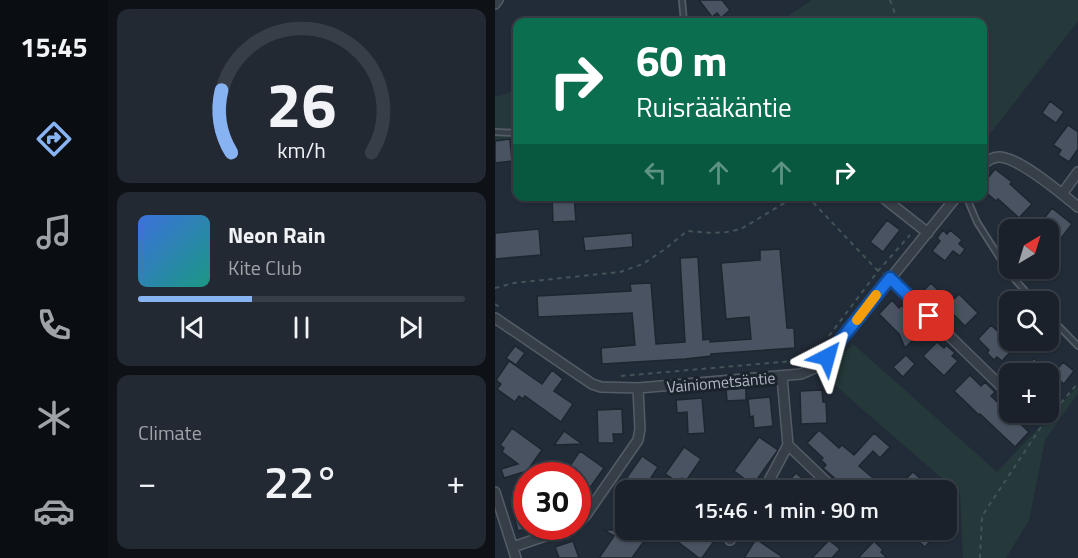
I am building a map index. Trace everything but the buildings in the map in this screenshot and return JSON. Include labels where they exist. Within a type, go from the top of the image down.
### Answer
[{"type":"street","points":[[495,4],[498,0]]},
{"type":"street","points":[[987,161],[997,157],[1015,161],[1078,207]]},
{"type":"street","points":[[1062,194],[1078,171]]},
{"type":"street","points":[[887,201],[927,233]]},
{"type":"street","name":"Vainiometsäntie","points":[[495,318],[592,384],[601,387],[637,388],[801,374],[815,368],[827,357],[953,201]]},
{"type":"street","points":[[890,278],[999,383]]},
{"type":"street","points":[[769,480],[788,446],[782,376]]},
{"type":"street","points":[[591,508],[638,440],[640,429],[637,388]]},
{"type":"street","points":[[788,446],[824,480]]},
{"type":"street","points":[[495,492],[516,558]]},
{"type":"street","points":[[513,547],[533,540]]},
{"type":"lane","points":[[682,0],[684,18]]},
{"type":"lane","points":[[495,132],[513,133]]},
{"type":"lane","points":[[968,201],[977,222],[1010,274],[1025,291]]},
{"type":"lane","points":[[1059,326],[1078,346]]},
{"type":"path","points":[[890,0],[897,18]]},
{"type":"path","points":[[495,288],[514,283],[620,272],[643,264],[687,231],[711,233],[741,229],[787,201]]},
{"type":"path","points":[[812,201],[878,271],[890,278]]},
{"type":"path","points":[[829,335],[878,271],[918,226]]},
{"type":"path","points":[[495,304],[504,310]]},
{"type":"path","points":[[614,376],[805,360]]},
{"type":"path","points":[[980,558],[982,516],[1043,424],[1078,384]]},
{"type":"green space","points":[[812,0],[1078,0],[1078,21],[987,138],[987,18],[785,18]]},
{"type":"green space","points":[[513,91],[513,139],[495,141],[495,97]]},
{"type":"green space","points":[[853,344],[997,472],[1043,423],[1057,423],[1045,440],[1029,520],[1006,558],[963,558],[960,494],[957,491],[957,480],[944,480],[822,374]]},
{"type":"green space","points":[[1078,386],[1078,393],[1059,420],[1059,406]]},
{"type":"slow traffic","points":[[857,320],[876,295]]},
{"type":"route","points":[[827,357],[890,278],[929,316]]}]
